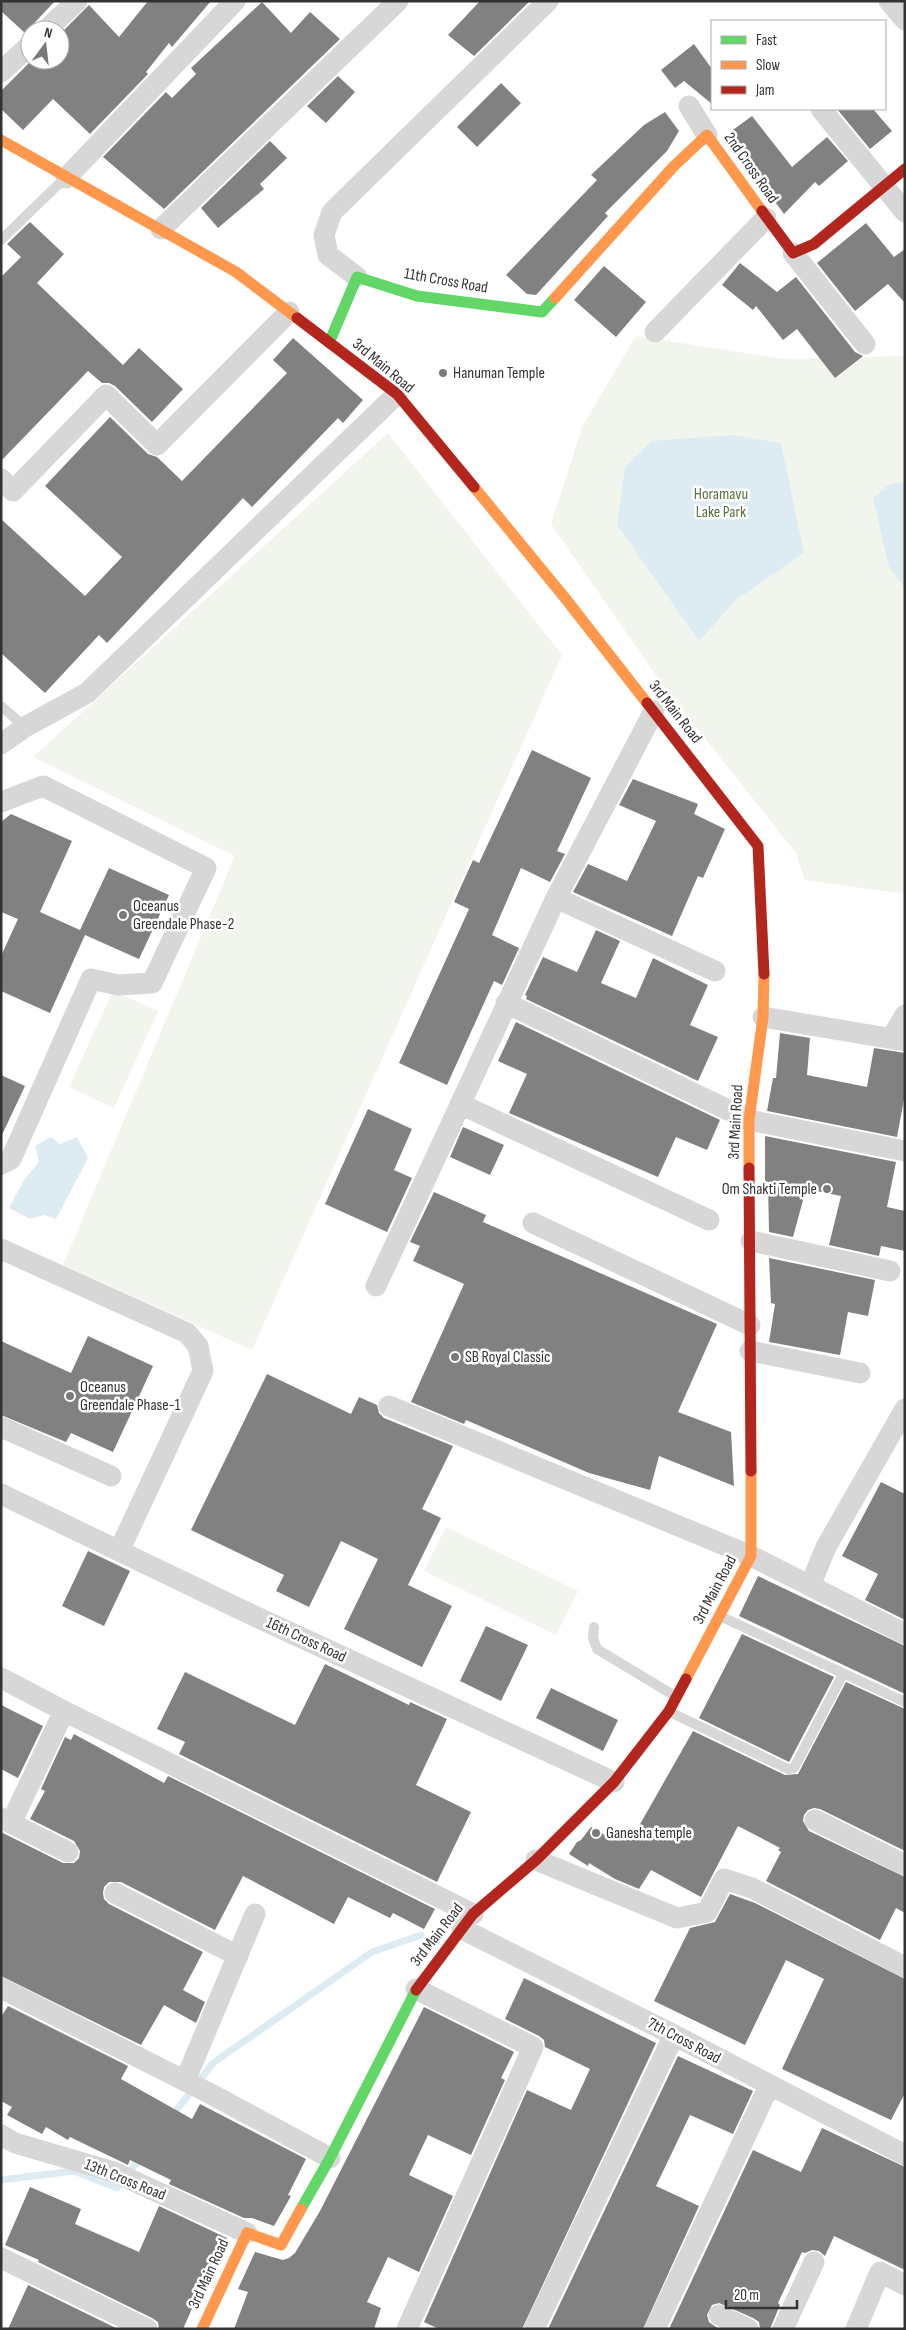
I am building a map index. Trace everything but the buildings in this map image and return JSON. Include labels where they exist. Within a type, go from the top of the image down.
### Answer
[{"type":"street","points":[[57,20],[77,1]]},
{"type":"street","points":[[66,178],[235,1]]},
{"type":"street","points":[[161,229],[398,1]]},
{"type":"street","points":[[329,343],[357,278],[328,255],[324,234],[332,212],[548,1]]},
{"type":"street","points":[[889,1],[905,20]]},
{"type":"street","points":[[1,72],[20,54]]},
{"type":"street","points":[[689,106],[707,135]]},
{"type":"street","points":[[822,110],[905,212]]},
{"type":"street","name":"2nd Cross Road","points":[[542,312],[674,166],[707,135],[793,253]]},
{"type":"street","name":"3rd Main Road","points":[[1,140],[236,272],[397,394],[559,591],[758,846],[764,1017],[749,1120],[751,1556],[668,1711],[614,1782],[536,1860],[468,1922],[416,1989],[330,2158],[281,2245],[247,2233],[202,2329]]},
{"type":"street","points":[[865,344],[793,253],[814,244],[905,169]]},
{"type":"street","points":[[655,332],[766,218]]},
{"type":"street","name":"11th Cross Road","points":[[357,278],[417,296],[542,312]]},
{"type":"street","points":[[1,479],[13,490],[106,395],[157,445],[289,312]]},
{"type":"street","points":[[1,744],[25,727],[87,693],[397,394]]},
{"type":"street","points":[[376,1286],[556,898],[654,711]]},
{"type":"street","points":[[1,802],[43,786],[206,868],[152,983],[118,985],[91,979],[11,1159],[1,1164]]},
{"type":"street","points":[[556,898],[715,971]]},
{"type":"street","points":[[506,1003],[749,1120],[905,1151]]},
{"type":"street","points":[[764,1017],[898,1040],[905,1015]]},
{"type":"street","points":[[460,1104],[709,1220]]},
{"type":"street","points":[[533,1223],[750,1325]]},
{"type":"street","points":[[751,1241],[890,1271]]},
{"type":"street","points":[[1,1249],[187,1333],[198,1346],[203,1371],[119,1551]]},
{"type":"street","points":[[750,1351],[860,1373]]},
{"type":"street","points":[[388,1406],[751,1556],[903,1631]]},
{"type":"street","points":[[810,1586],[826,1547],[905,1409]]},
{"type":"street","points":[[1,1426],[111,1476]]},
{"type":"street","name":"16th Cross Road","points":[[1,1494],[250,1614],[614,1782]]},
{"type":"street","name":"7th Cross Road","points":[[1,1678],[468,1922],[769,2086],[905,2155]]},
{"type":"street","points":[[64,1711],[6,1821],[68,1852]]},
{"type":"street","points":[[815,1820],[905,1865]]},
{"type":"street","points":[[536,1860],[677,1918],[707,1912],[724,1879],[752,1888],[905,1968]]},
{"type":"street","points":[[115,1893],[238,1956]]},
{"type":"street","points":[[186,2081],[255,1914]]},
{"type":"street","points":[[1,1988],[186,2081],[330,2158]]},
{"type":"street","points":[[407,2329],[533,2048],[416,1989]]},
{"type":"street","points":[[534,2329],[674,2035]]},
{"type":"street","points":[[655,2329],[769,2086]]},
{"type":"street","name":"13th Cross Road","points":[[1,2135],[15,2143],[114,2172],[247,2233]]},
{"type":"street","points":[[1,2258],[147,2329]]},
{"type":"street","points":[[782,2329],[814,2262]]},
{"type":"street","points":[[856,2329],[880,2272],[905,2285]]},
{"type":"street","points":[[719,2315],[748,2329]]},
{"type":"lane","points":[[1,240],[66,178]]},
{"type":"lane","points":[[1,706],[25,727]]},
{"type":"lane","points":[[720,1615],[905,1702]]},
{"type":"lane","points":[[594,1627],[593,1638],[597,1649],[676,1697]]},
{"type":"lane","points":[[668,1711],[788,1769],[794,1768],[843,1674]]},
{"type":"green space","name":"Horamavu Lake Park","points":[[636,336],[784,359],[905,356],[905,481],[890,484],[889,567],[905,589],[905,894],[805,880],[796,853],[662,684],[551,524],[583,425]]},
{"type":"green space","points":[[388,433],[562,655],[252,1350],[63,1265],[235,856],[33,757]]},
{"type":"green space","points":[[113,991],[158,1011],[114,1108],[69,1087]]},
{"type":"green space","points":[[446,1527],[578,1591],[556,1635],[424,1571]]},
{"type":"shaded area","points":[[732,435],[781,443],[804,553],[737,599],[699,641],[617,525],[625,467],[652,441]]},
{"type":"shaded area","points":[[905,481],[905,589],[889,567],[873,498],[890,484]]},
{"type":"shaded area","points":[[51,1137],[60,1144],[77,1137],[88,1158],[56,1219],[44,1215],[30,1219],[9,1208],[24,1180],[39,1162],[35,1146]]},
{"type":"waterway","points":[[172,2116],[213,2063],[372,1952],[421,1935]]},
{"type":"waterway","points":[[1,2180],[74,2171],[117,2188],[141,2157]]},
{"type":"traffic: fast","points":[[329,343],[357,277],[417,296],[542,312],[555,298]]},
{"type":"traffic: fast","points":[[301,2209],[330,2158],[416,1990]]},
{"type":"traffic: slow","points":[[555,298],[674,166],[707,135],[762,211]]},
{"type":"traffic: slow","points":[[1,140],[236,272],[297,318]]},
{"type":"traffic: slow","points":[[474,487],[565,598],[647,703]]},
{"type":"traffic: slow","points":[[749,1168],[749,1120],[763,1017],[764,974]]},
{"type":"traffic: slow","points":[[686,1679],[751,1556],[751,1471]]},
{"type":"traffic: slow","points":[[202,2329],[247,2233],[281,2245],[301,2209]]},
{"type":"traffic: jam","points":[[762,211],[793,253],[814,244],[905,169]]},
{"type":"traffic: jam","points":[[297,318],[397,394],[474,487]]},
{"type":"traffic: jam","points":[[647,703],[758,846],[764,974]]},
{"type":"traffic: jam","points":[[749,1168],[751,1471]]},
{"type":"traffic: jam","points":[[416,1990],[473,1914],[536,1860],[614,1782],[669,1711],[686,1679]]},
{"type":"place","name":"Hanuman Temple","points":[[443,373]]},
{"type":"place","name":"Oceanus Greendale Phase-2","points":[[123,915]]},
{"type":"place","name":"Om Shakti Temple","points":[[827,1189]]},
{"type":"place","name":"SB Royal Classic","points":[[455,1357]]},
{"type":"place","name":"Oceanus Greendale Phase-1","points":[[70,1396]]},
{"type":"place","name":"Ganesha temple","points":[[596,1833]]}]
